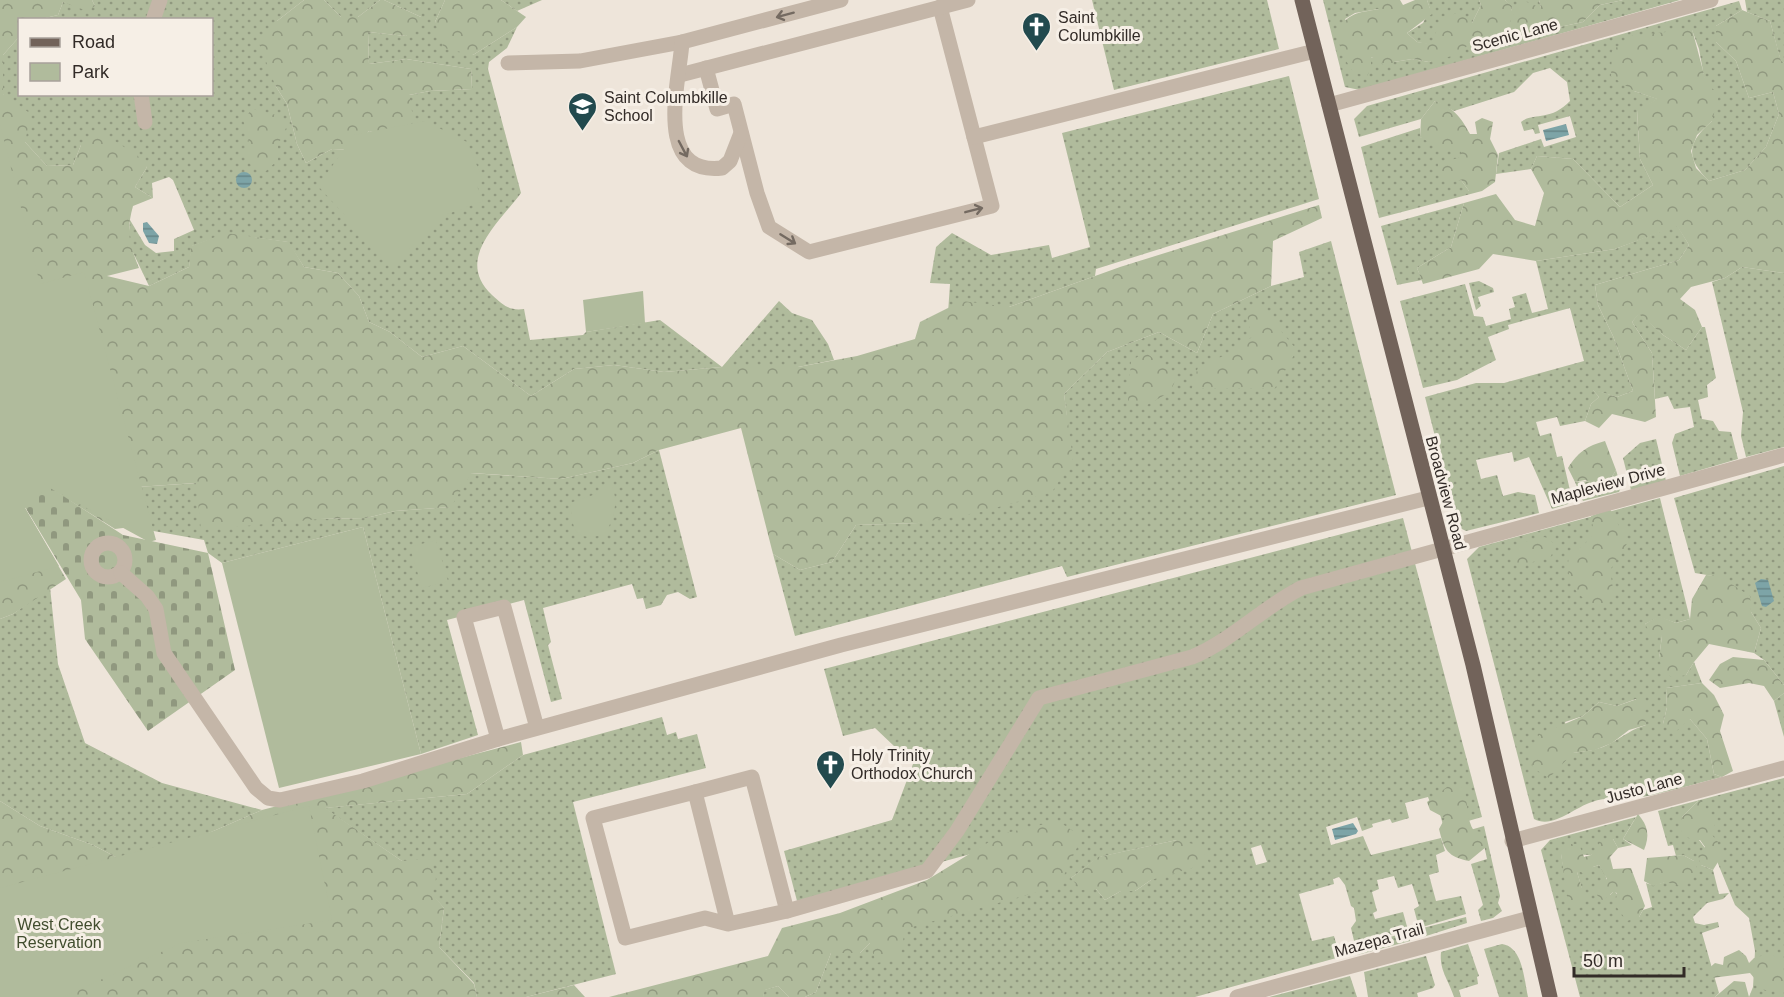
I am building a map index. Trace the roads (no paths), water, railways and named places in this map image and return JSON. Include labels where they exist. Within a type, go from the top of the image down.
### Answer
[{"type":"main road","name":"Broadview Road","points":[[1302,0],[1428,498],[1473,664],[1512,841],[1550,997]]},
{"type":"street","points":[[154,18],[160,0]]},
{"type":"street","points":[[508,63],[580,61],[682,42],[841,0]]},
{"type":"street","points":[[680,75],[968,0]]},
{"type":"street","name":"Scenic Lane","points":[[1329,105],[1711,0]]},
{"type":"street","points":[[706,68],[717,109],[734,104],[756,193],[769,227],[809,252],[992,206],[940,7]]},
{"type":"street","points":[[682,42],[680,75],[673,119],[675,134],[689,160],[716,169],[727,165],[741,133]]},
{"type":"street","points":[[974,137],[1315,51]]},
{"type":"street","points":[[141,96],[145,122]]},
{"type":"street","name":"Mapleview Drive","points":[[728,924],[787,911],[927,871],[957,831],[1039,698],[1192,657],[1212,649],[1279,599],[1301,588],[1784,455]]},
{"type":"street","points":[[121,573],[147,596],[156,609],[164,653],[256,788],[268,798],[280,800],[363,780],[537,728],[842,645],[1428,498]]},
{"type":"street","points":[[498,739],[464,617],[504,607],[537,728]]},
{"type":"street","name":"Justo Lane","points":[[1512,841],[1784,768]]},
{"type":"street","points":[[695,792],[728,924],[705,918],[625,938],[593,818],[752,777],[787,911]]},
{"type":"street","name":"Mazepa Trail","points":[[1237,997],[1530,918]]},
{"type":"water","points":[[1566,124],[1569,135],[1546,141],[1543,130]]},
{"type":"water","points":[[244,172],[250,174],[252,180],[250,186],[244,188],[238,186],[236,180],[238,174]]},
{"type":"water","points":[[147,222],[159,236],[157,244],[149,243],[143,231],[143,223]]},
{"type":"water","points":[[1761,579],[1768,580],[1774,601],[1766,607],[1762,606],[1755,583]]},
{"type":"water","points":[[1353,823],[1358,831],[1356,834],[1335,840],[1332,829]]},
{"type":"place","name":"Saint Columbkille","points":[[1037,52]]},
{"type":"place","name":"Saint Columbkille School","points":[[583,132]]},
{"type":"place","name":"Holy Trinity Orthodox Church","points":[[830,790]]},
{"type":"park label","name":"West Creek Reservation","points":[[59,933]]}]
